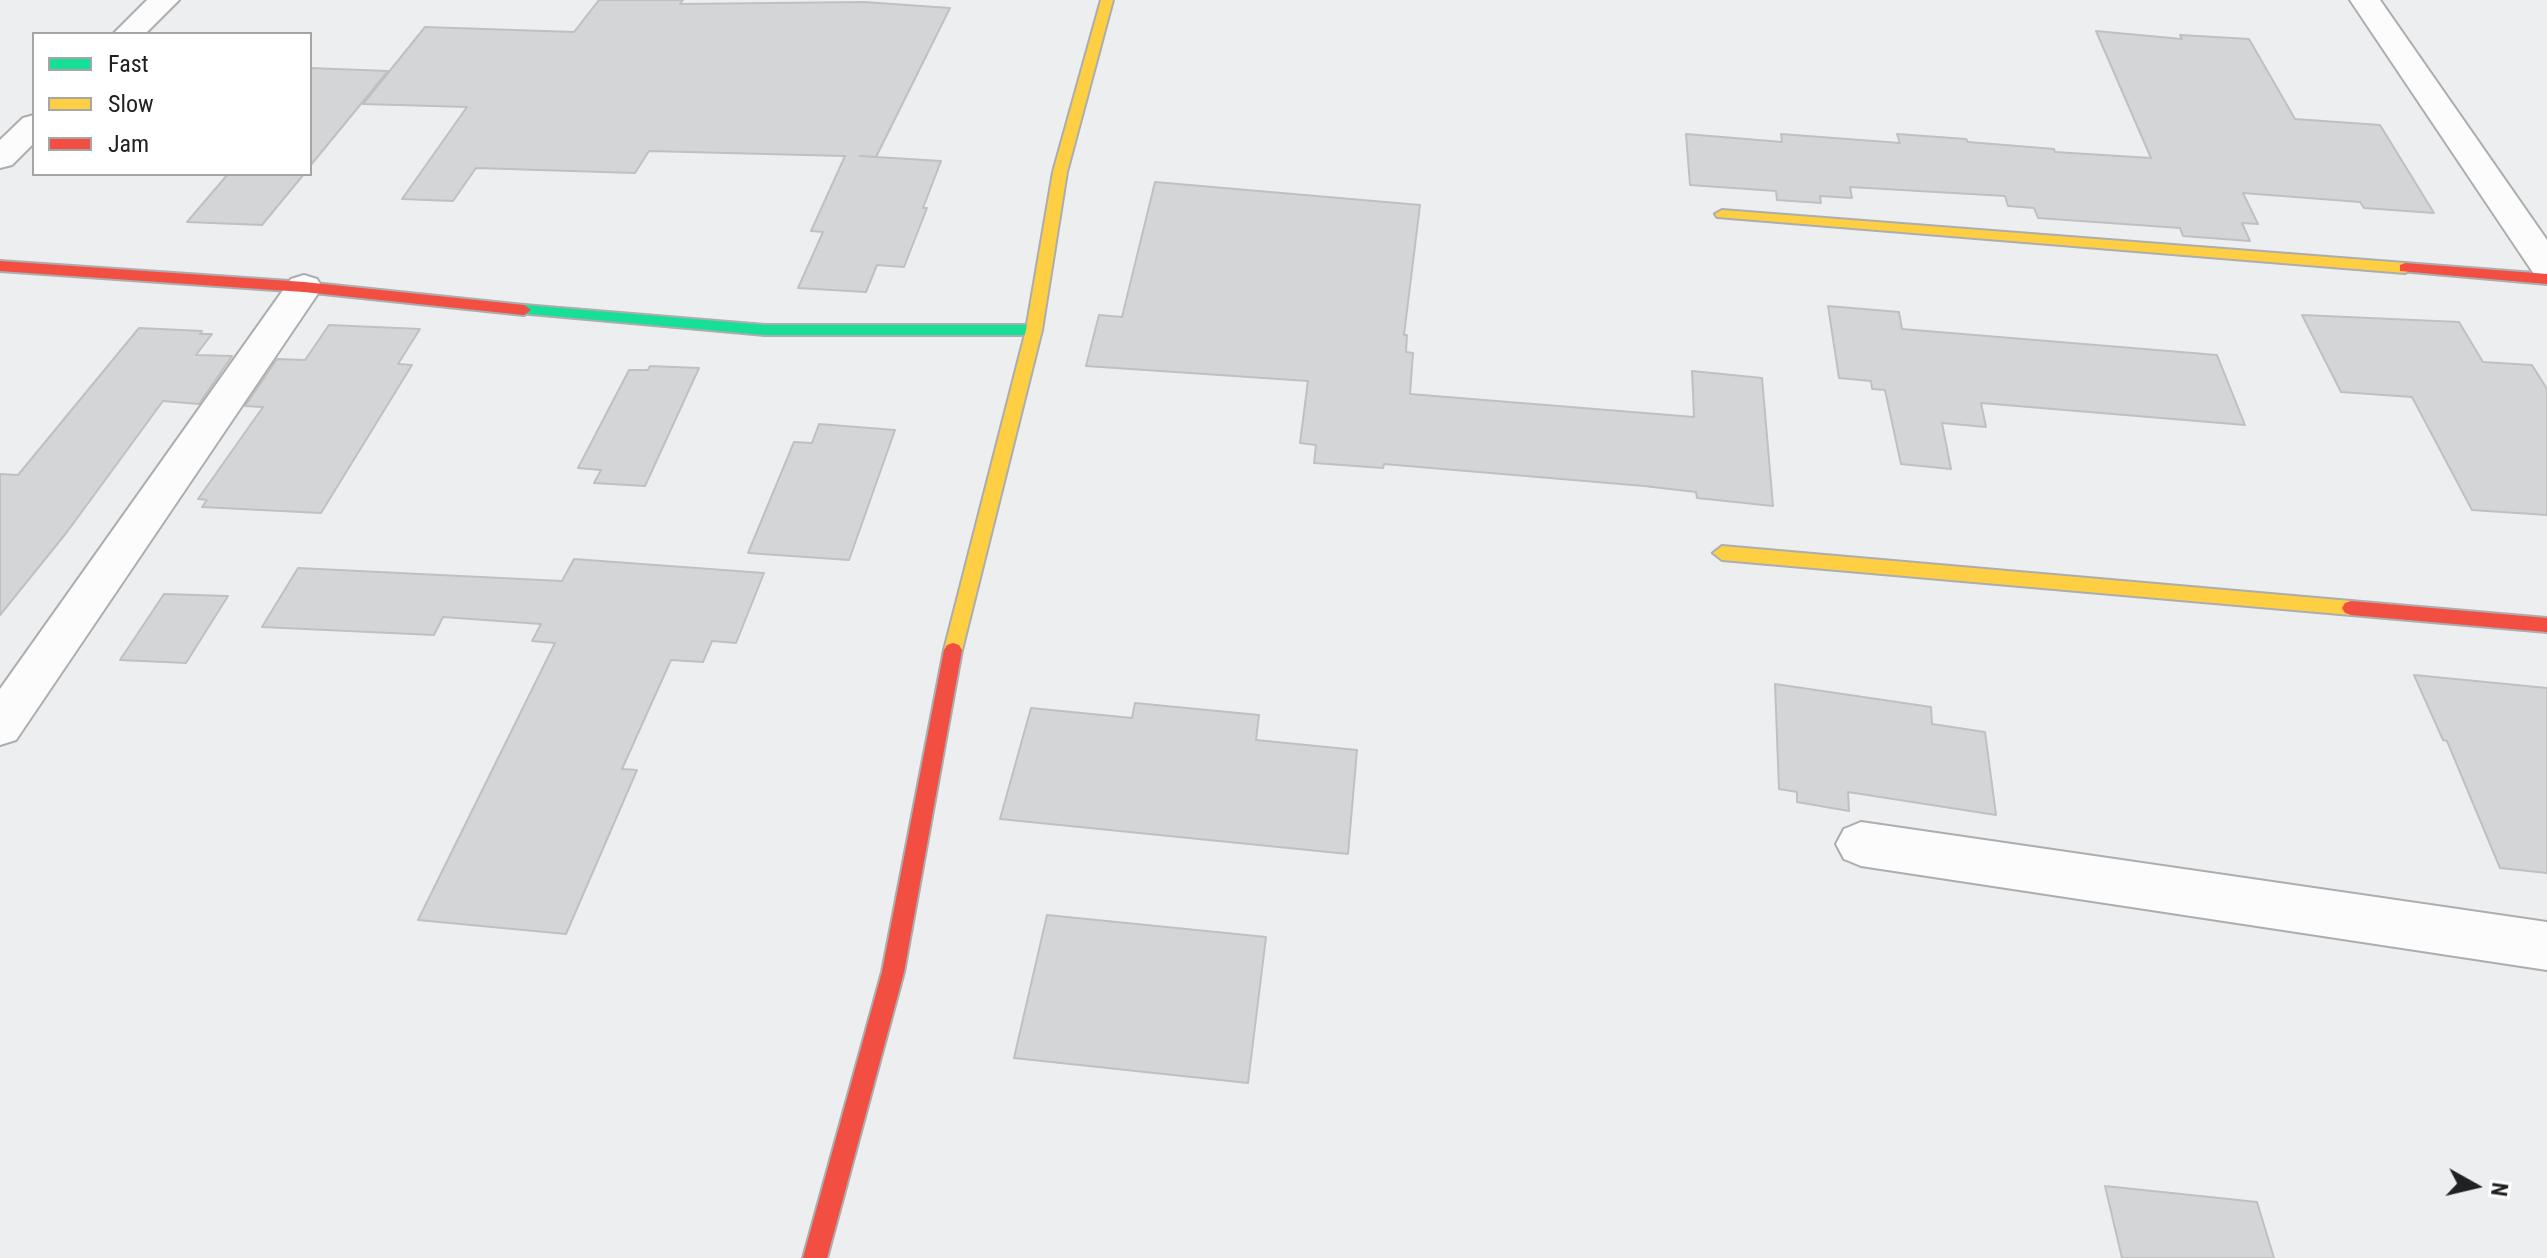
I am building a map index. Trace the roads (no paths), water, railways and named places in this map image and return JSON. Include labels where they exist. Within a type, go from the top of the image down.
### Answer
[{"type":"street","points":[[130,32],[164,0]]},
{"type":"street","points":[[815,1258],[893,972],[952,655],[1034,330],[1060,172],[1107,0]]},
{"type":"street","points":[[2365,0],[2547,266]]},
{"type":"street","points":[[0,158],[32,127]]},
{"type":"street","points":[[1722,214],[2547,279]]},
{"type":"street","points":[[0,266],[304,287],[461,305],[765,330],[1034,330]]},
{"type":"street","points":[[0,726],[304,287]]},
{"type":"street","points":[[1722,553],[2547,625]]},
{"type":"street","points":[[1861,844],[2547,946]]}]
